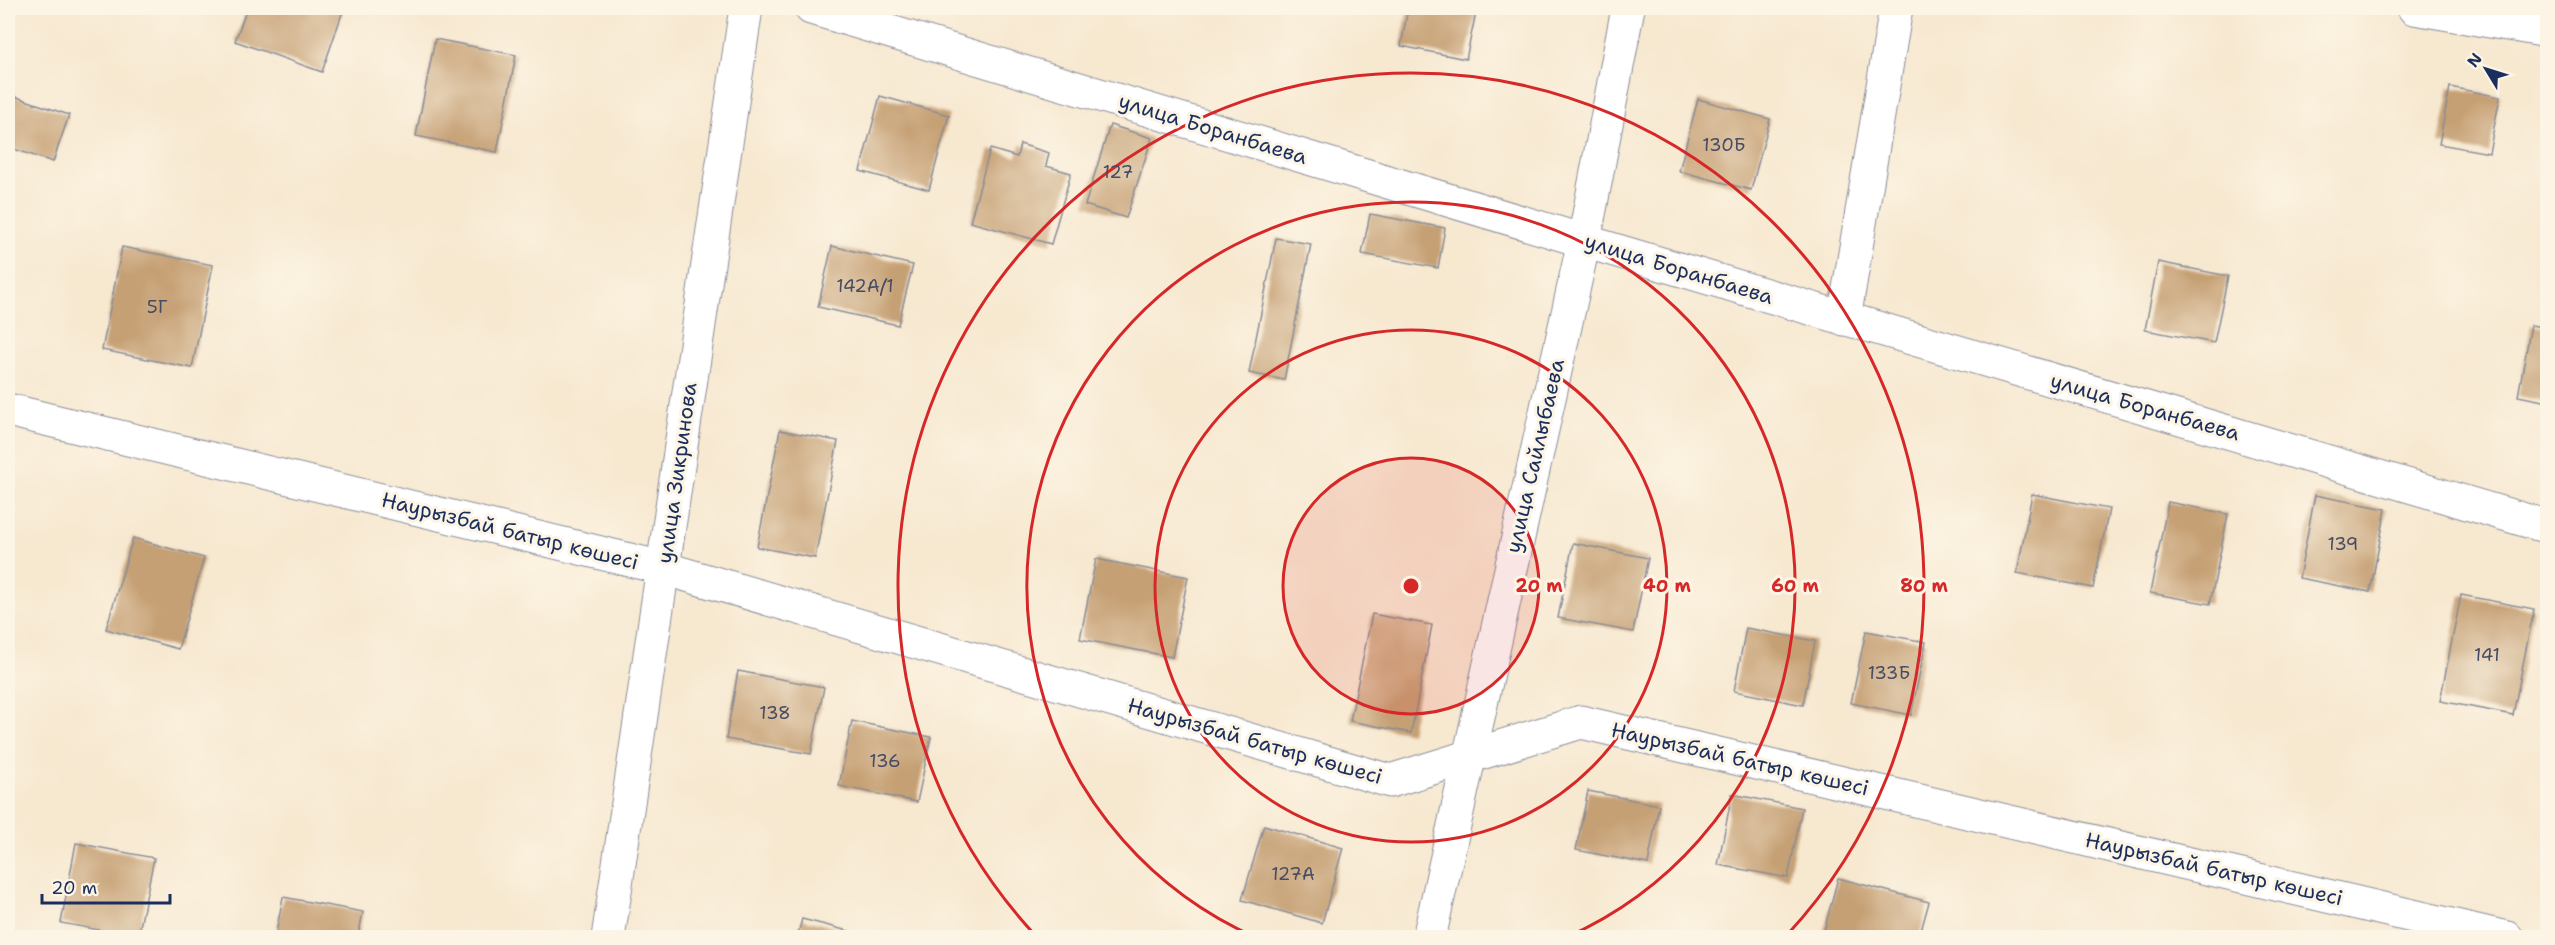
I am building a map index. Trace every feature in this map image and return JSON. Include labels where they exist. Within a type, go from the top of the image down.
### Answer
[{"type":"street","name":"улица Зикринова","points":[[608,938],[746,8]]},
{"type":"street","name":"улица Боранбаева","points":[[811,8],[1844,319],[2547,527]]},
{"type":"street","name":"улица Сайлыбаева","points":[[1429,938],[1584,241],[1628,8]]},
{"type":"street","points":[[1844,319],[1896,8]]},
{"type":"street","points":[[2414,8],[2547,31]]},
{"type":"street","name":"Наурызбай батыр көшесі","points":[[8,410],[663,568],[1390,781],[1581,722],[2507,938]]},
{"type":"building","points":[[247,8],[344,8],[322,72],[235,41]]},
{"type":"building","points":[[1408,8],[1477,8],[1466,59],[1401,46]]},
{"type":"building","points":[[435,39],[516,55],[497,152],[416,136]]},
{"type":"building","points":[[2450,87],[2500,97],[2489,153],[2439,144]]},
{"type":"building","points":[[8,94],[69,115],[53,162],[8,147]]},
{"type":"building","points":[[880,96],[949,115],[929,190],[860,171]]},
{"type":"building","points":[[1698,99],[1770,119],[1751,190],[1679,171]]},
{"type":"building","points":[[1110,125],[1152,138],[1126,218],[1085,205]]},
{"type":"building","points":[[1020,144],[1049,153],[1046,166],[1071,173],[1051,244],[970,222],[990,149],[1017,157]]},
{"type":"building","points":[[1370,214],[1445,228],[1438,268],[1362,254]]},
{"type":"building","points":[[1276,238],[1311,244],[1284,380],[1249,373]]},
{"type":"building","points":[[832,246],[913,265],[898,325],[818,307]]},
{"type":"building","points":[[122,247],[213,265],[192,368],[102,350]]},
{"type":"building","points":[[2158,262],[2228,276],[2214,343],[2145,330]]},
{"type":"building","points":[[2531,325],[2548,328],[2548,402],[2518,396]]},
{"type":"building","points":[[780,430],[838,441],[815,558],[757,547]]},
{"type":"building","points":[[2032,494],[2109,509],[2093,588],[2017,573]]},
{"type":"building","points":[[2315,495],[2386,509],[2370,592],[2299,578]]},
{"type":"building","points":[[2168,502],[2228,514],[2210,604],[2150,593]]},
{"type":"building","points":[[133,538],[204,558],[178,649],[106,629]]},
{"type":"building","points":[[1573,543],[1648,558],[1633,632],[1558,618]]},
{"type":"building","points":[[1096,559],[1188,577],[1172,657],[1080,639]]},
{"type":"building","points":[[2461,595],[2534,609],[2513,715],[2440,701]]},
{"type":"building","points":[[1372,614],[1432,625],[1411,733],[1350,721]]},
{"type":"building","points":[[1746,628],[1815,641],[1803,705],[1734,691]]},
{"type":"building","points":[[1866,631],[1926,642],[1911,715],[1851,703]]},
{"type":"building","points":[[738,671],[824,687],[811,754],[726,739]]},
{"type":"building","points":[[852,721],[931,737],[917,802],[839,786]]},
{"type":"building","points":[[1588,791],[1659,805],[1648,864],[1576,850]]},
{"type":"building","points":[[1732,794],[1802,808],[1788,878],[1718,865]]},
{"type":"building","points":[[1264,825],[1343,848],[1322,923],[1242,900]]},
{"type":"building","points":[[76,843],[154,858],[138,937],[61,923]]},
{"type":"building","points":[[1838,878],[1929,902],[1919,938],[1822,938]]},
{"type":"building","points":[[283,897],[363,912],[358,938],[275,938]]},
{"type":"building","points":[[802,919],[872,937],[872,938],[797,938]]}]
